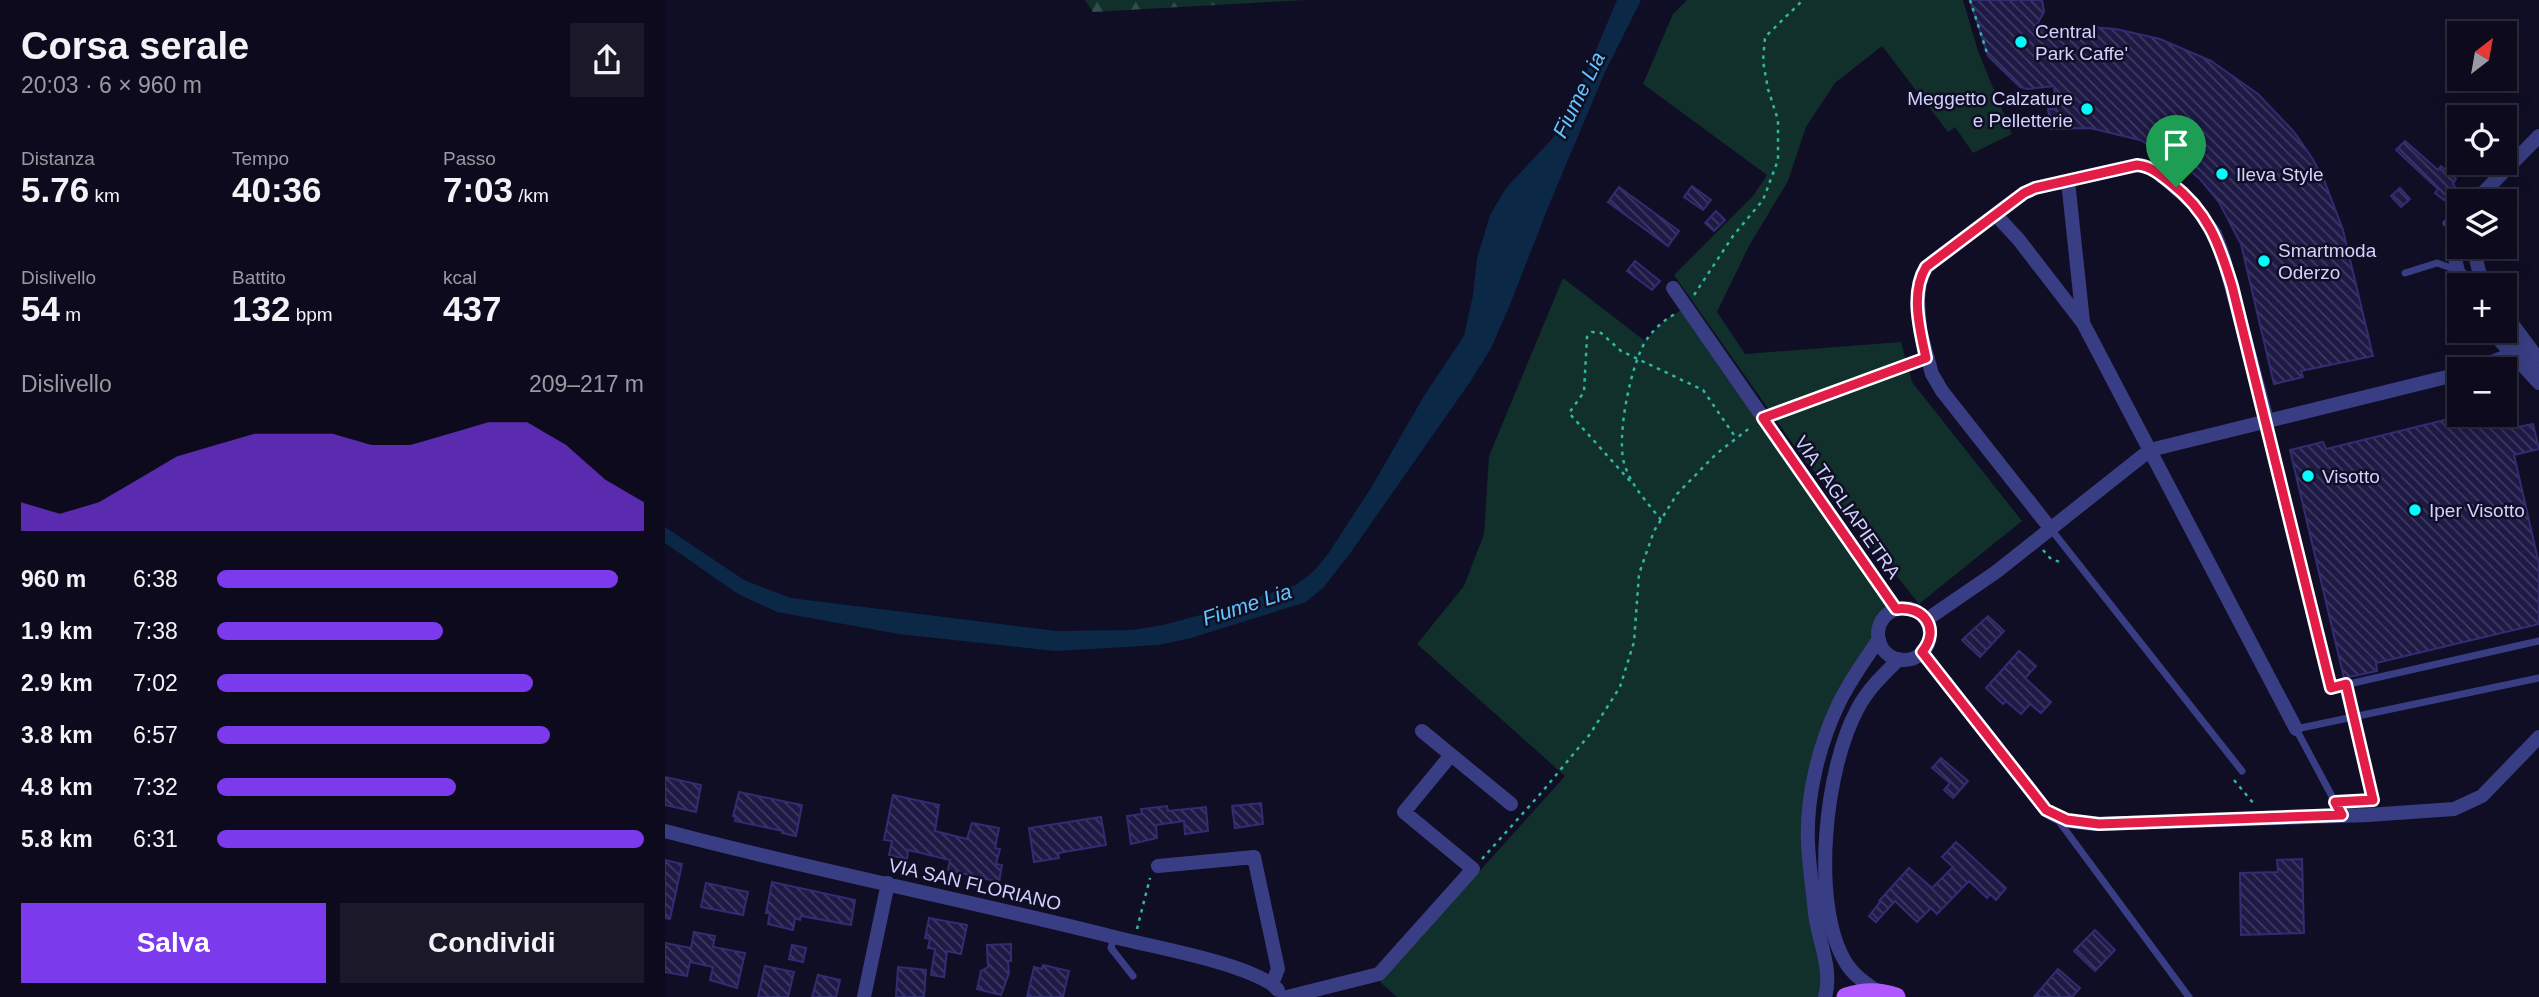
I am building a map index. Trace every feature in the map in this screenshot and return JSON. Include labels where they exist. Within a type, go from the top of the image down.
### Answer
[{"type":"main road","points":[[1846,997],[1861,992],[1887,994]]},
{"type":"street","points":[[2517,159],[2539,136]]},
{"type":"street","points":[[2050,528],[1942,391],[1926,358],[1920,331],[1918,299],[1926,267],[2024,193],[2035,188],[2144,166],[2157,172],[2192,202],[2215,234],[2222,253],[2267,420]]},
{"type":"street","points":[[2487,189],[2501,175]]},
{"type":"street","points":[[2068,181],[2083,323]]},
{"type":"street","points":[[1996,215],[2019,240],[2083,323],[2296,729]]},
{"type":"street","points":[[2455,259],[2457,273]]},
{"type":"street","name":"VIA TAGLIAPIETRA","points":[[1673,288],[1896,609]]},
{"type":"street","points":[[2517,332],[2539,360]]},
{"type":"street","points":[[2502,343],[2539,383]]},
{"type":"street","points":[[2510,357],[2522,350],[2526,351],[2539,366]]},
{"type":"street","points":[[1879,639],[1886,652],[1899,659],[1915,657],[1927,647],[1930,634],[1926,620],[1996,572],[2150,450],[2447,377]]},
{"type":"street","name":"VIA TAGLIAPIETRA","points":[[1825,997],[1826,968],[1816,918],[1808,841],[1811,794],[1825,736],[1839,703],[1879,639],[1878,632],[1883,619],[1896,609],[1913,609],[1926,620]]},
{"type":"street","points":[[1922,652],[2046,810],[2055,817],[2099,824],[2436,811],[2469,803],[2482,796],[2539,737]]},
{"type":"street","points":[[1887,994],[1860,979],[1847,965],[1839,947],[1829,910],[1825,845],[1829,798],[1843,741],[1856,710],[1870,688],[1899,659]]},
{"type":"street","points":[[1422,730],[1511,804]]},
{"type":"street","points":[[1158,866],[1254,857],[1278,969],[1272,984],[1285,997],[1379,974],[1473,869],[1404,812],[1451,755]]},
{"type":"street","name":"VIA SAN FLORIANO","points":[[665,831],[1134,942],[1254,974],[1272,984]]},
{"type":"street","points":[[864,997],[888,883]]},
{"type":"lane","points":[[2405,273],[2437,263],[2463,273]]},
{"type":"lane","points":[[2267,420],[2331,688],[2539,641]]},
{"type":"lane","points":[[2050,528],[2242,771]]},
{"type":"lane","points":[[2342,815],[2296,729],[2539,678]]},
{"type":"lane","points":[[2055,817],[2189,997]]},
{"type":"lane","points":[[1114,937],[1111,948],[1133,976]]},
{"type":"path","points":[[1634,485],[1624,463],[1622,435],[1627,397],[1638,359],[1646,341],[1665,320],[1686,307],[1733,236],[1763,200],[1777,160],[1778,120],[1763,61],[1765,37],[1803,0]]},
{"type":"path","points":[[1970,0],[1988,56]]},
{"type":"path","points":[[1661,520],[1634,485],[1570,413],[1584,392],[1587,337],[1592,332],[1601,333],[1621,351],[1703,390],[1736,438]]},
{"type":"path","points":[[1473,869],[1590,734],[1620,687],[1634,642],[1639,574],[1654,531],[1677,494],[1716,454],[1763,418],[1926,358]]},
{"type":"path","points":[[2035,541],[2051,559],[2065,564]]},
{"type":"path","points":[[2346,684],[2373,800]]},
{"type":"path","points":[[2233,778],[2253,804]]},
{"type":"path","points":[[1134,942],[1150,877],[1158,866]]},
{"type":"green space","points":[[1085,0],[1305,0],[1093,12]]},
{"type":"green space","points":[[1687,0],[1963,0],[1978,51],[2012,134],[1973,153],[1955,127],[1948,132],[1882,46],[1835,83],[1806,127],[1788,181],[1749,246],[1717,312],[1745,354],[1901,342],[1912,382],[2022,521],[1919,604],[1800,454],[1674,275],[1753,196],[1767,175],[1643,84],[1673,14]]},
{"type":"green space","points":[[1563,278],[1645,341],[1665,320],[1686,307],[1891,611],[1881,623],[1879,639],[1853,678],[1811,794],[1825,997],[1397,997],[1380,982],[1565,776],[1417,644],[1464,586],[1484,534],[1489,456]]},
{"type":"water","name":"Fiume Lia","points":[[1617,0],[1641,0],[1605,72],[1490,350],[1351,552],[1323,588],[1306,602],[1191,638],[1158,645],[1056,651],[899,634],[777,612],[738,594],[665,543],[665,527],[744,580],[791,598],[1056,631],[1132,630],[1163,625],[1296,585],[1314,571],[1328,554],[1371,488],[1424,396],[1464,336],[1477,259],[1490,215],[1506,188],[1567,119]]},
{"type":"building","points":[[1970,0],[2042,0],[2044,12],[2034,30],[2090,27],[2116,29],[2160,39],[2211,61],[2258,94],[2294,132],[2324,180],[2343,230],[2373,356],[2301,371],[2303,377],[2274,384],[2241,244],[2219,202],[2200,179],[2182,164],[2140,140],[2090,128],[2051,129],[2048,109],[2056,109],[2054,86],[2027,89],[2020,87],[1988,56]]},
{"type":"building","points":[[2405,141],[2438,170],[2441,166],[2447,171],[2447,175],[2456,179],[2453,184],[2455,187],[2447,189],[2444,200],[2435,193],[2438,189],[2396,150]]},
{"type":"building","points":[[1692,186],[1711,200],[1703,210],[1684,197]]},
{"type":"building","points":[[1619,187],[1679,231],[1668,246],[1608,202]]},
{"type":"building","points":[[2400,188],[2410,199],[2401,207],[2391,196]]},
{"type":"building","points":[[1716,211],[1725,220],[1714,231],[1705,223]]},
{"type":"building","points":[[1635,261],[1660,281],[1652,290],[1627,271]]},
{"type":"building","name":"Iper Visotto","points":[[2447,419],[2447,427],[2508,429],[2533,424],[2539,449],[2514,455],[2539,564],[2539,624],[2376,663],[2377,671],[2344,678],[2290,450],[2323,442],[2326,449]]},
{"type":"building","points":[[1988,616],[2004,631],[1980,657],[1962,640]]},
{"type":"building","points":[[2019,651],[2036,666],[2025,678],[2051,702],[2041,713],[2030,704],[2021,714],[2006,701],[2003,704],[1986,688]]},
{"type":"building","points":[[1941,758],[1968,781],[1953,798],[1944,790],[1950,783],[1932,768]]},
{"type":"building","points":[[665,777],[701,785],[696,812],[665,805]]},
{"type":"building","points":[[739,792],[802,805],[796,836],[735,821],[736,817],[733,816]]},
{"type":"building","points":[[893,795],[939,805],[935,831],[967,839],[972,823],[999,828],[995,848],[1000,849],[996,864],[1002,865],[999,882],[948,870],[950,860],[908,850],[907,859],[889,855],[892,841],[884,840]]},
{"type":"building","points":[[1261,803],[1263,824],[1235,828],[1232,806]]},
{"type":"building","points":[[1167,806],[1168,811],[1206,807],[1208,831],[1185,834],[1184,821],[1156,825],[1157,838],[1131,844],[1127,816],[1142,814],[1141,809]]},
{"type":"building","points":[[1101,817],[1106,845],[1058,853],[1059,858],[1034,862],[1029,828]]},
{"type":"building","points":[[1956,842],[2006,888],[1996,900],[1990,894],[1987,898],[1969,881],[1937,914],[1931,908],[1917,922],[1895,901],[1876,922],[1869,916],[1909,868],[1932,888],[1953,867],[1942,857]]},
{"type":"building","points":[[2302,859],[2304,933],[2241,935],[2240,873],[2278,872],[2277,860]]},
{"type":"building","points":[[665,860],[682,864],[670,919],[665,918]]},
{"type":"building","points":[[772,882],[855,900],[851,925],[801,916],[800,920],[795,918],[793,930],[768,924],[770,913],[766,913]]},
{"type":"building","points":[[706,883],[748,892],[743,915],[701,907]]},
{"type":"building","points":[[929,918],[967,925],[961,954],[947,951],[944,977],[931,975],[935,949],[928,948],[930,939],[925,938]]},
{"type":"building","points":[[2095,930],[2115,950],[2095,971],[2074,951]]},
{"type":"building","points":[[694,932],[715,936],[713,947],[745,953],[737,988],[710,980],[713,967],[690,962],[687,976],[665,972],[665,943],[691,948]]},
{"type":"building","points":[[1011,944],[1009,973],[1001,995],[977,989],[981,971],[988,967],[987,945]]},
{"type":"building","points":[[792,945],[806,948],[803,962],[789,959]]},
{"type":"building","points":[[1043,965],[1069,971],[1063,997],[1027,997],[1034,967],[1042,969]]},
{"type":"building","points":[[765,966],[794,972],[788,997],[758,997]]},
{"type":"building","points":[[898,967],[926,970],[924,997],[896,997]]},
{"type":"building","points":[[2058,969],[2080,988],[2072,997],[2034,997]]},
{"type":"building","points":[[818,975],[840,980],[836,997],[812,997]]},
{"type":"place","name":"Central Park Caffe'","points":[[2021,42]]},
{"type":"place","name":"Meggetto Calzature e Pelletterie","points":[[2087,109]]},
{"type":"place","name":"Ileva Style","points":[[2222,174]]},
{"type":"place","name":"Smartmoda Oderzo","points":[[2264,261]]},
{"type":"place","name":"Visotto","points":[[2308,476]]},
{"type":"place","name":"Iper Visotto","points":[[2415,510]]},
{"type":"route","points":[[2137,165],[2157,172],[2176,187],[2206,219],[2222,253],[2264,406],[2331,688],[2346,684],[2373,800],[2335,802],[2342,815],[2099,824],[2055,817],[2046,810],[1922,652],[1927,647],[1930,634],[1926,620],[1913,609],[1896,609],[1763,418],[1926,358],[1920,331],[1918,299],[1926,267],[2024,193],[2035,188],[2137,165]]}]
